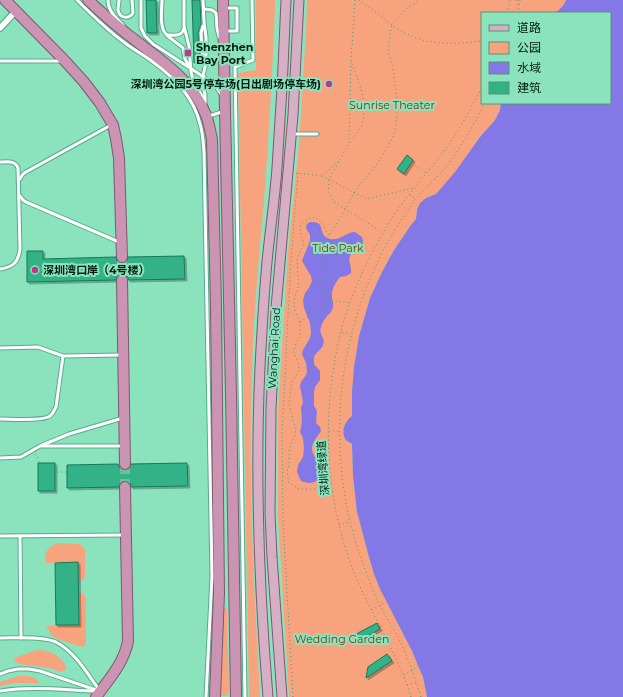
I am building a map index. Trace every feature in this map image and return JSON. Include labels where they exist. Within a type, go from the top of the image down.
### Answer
[{"type":"highway","points":[[5,0],[84,82],[100,103],[112,124],[119,158],[122,257]]},
{"type":"highway","points":[[88,0],[134,40],[166,63],[180,76],[205,109],[212,139],[216,304],[219,592],[213,658],[215,697]]},
{"type":"highway","points":[[222,6],[224,19],[224,98],[232,394],[236,697]]},
{"type":"highway","points":[[122,280],[125,464]]},
{"type":"highway","points":[[98,694],[123,658],[128,641],[125,487]]},
{"type":"main road","name":"Wanghai Road","points":[[268,697],[259,551],[259,408],[263,314],[281,113],[286,0]]},
{"type":"main road","name":"Wanghai Road","points":[[282,697],[272,557],[270,473],[271,408],[280,254],[293,173],[292,134],[299,0]]},
{"type":"street","points":[[0,28],[16,11]]},
{"type":"lane","points":[[77,0],[111,32],[170,76],[187,95],[200,123],[204,152],[213,658],[206,697]]},
{"type":"lane","points":[[93,0],[101,12]]},
{"type":"lane","points":[[108,0],[111,11],[125,26],[134,40]]},
{"type":"lane","points":[[119,0],[119,12],[121,16],[125,18],[130,17],[133,13],[132,0]]},
{"type":"lane","points":[[141,0],[141,28],[145,36],[153,44],[214,84],[224,98]]},
{"type":"lane","points":[[162,0],[162,26],[164,31],[183,48],[185,59],[190,68]]},
{"type":"lane","points":[[167,35],[176,35],[183,32],[184,0]]},
{"type":"lane","points":[[204,0],[202,52],[206,63],[202,76],[202,82],[205,109]]},
{"type":"lane","points":[[245,697],[235,67],[252,60],[252,0]]},
{"type":"lane","points":[[222,6],[237,8],[237,31],[224,31]]},
{"type":"lane","points":[[204,9],[212,10],[216,13],[218,31],[224,51]]},
{"type":"lane","points":[[184,26],[189,46],[192,77],[205,109]]},
{"type":"lane","points":[[0,61],[65,61]]},
{"type":"lane","points":[[205,109],[225,111]]},
{"type":"lane","points":[[19,181],[26,172],[112,124]]},
{"type":"lane","points":[[292,134],[317,134]]},
{"type":"lane","points":[[0,162],[12,162],[15,163],[18,168],[20,250],[14,264],[0,269]]},
{"type":"lane","points":[[19,193],[20,198],[26,202],[121,242]]},
{"type":"lane","points":[[0,348],[38,347],[63,356],[123,355]]},
{"type":"lane","points":[[0,419],[41,419],[52,414],[56,407],[63,356]]},
{"type":"lane","points":[[0,458],[21,458],[40,446],[69,434],[124,417]]},
{"type":"lane","points":[[40,446],[125,446]]},
{"type":"lane","points":[[0,536],[126,535]]},
{"type":"lane","points":[[20,536],[21,638]]},
{"type":"lane","points":[[0,638],[36,638],[54,642],[62,646],[77,660],[98,694]]},
{"type":"lane","points":[[0,674],[18,669],[40,671],[98,694]]},
{"type":"lane","points":[[0,691],[35,689],[98,694]]},
{"type":"path","points":[[349,143],[354,0]]},
{"type":"path","points":[[359,0],[407,34],[422,40],[452,43],[481,41]]},
{"type":"path","points":[[338,257],[328,241],[329,236],[354,192],[376,166],[394,135],[398,108],[393,69],[388,50],[392,24],[408,7],[420,0]]},
{"type":"path","points":[[507,12],[510,0]]},
{"type":"path","points":[[517,0],[519,9]]},
{"type":"path","points":[[518,12],[520,0]]},
{"type":"path","points":[[351,61],[360,85],[365,107],[362,126],[349,143],[329,180],[328,191],[334,202],[383,233]]},
{"type":"path","name":"深圳湾绿道","points":[[411,697],[403,675],[355,574],[339,525],[332,489],[328,432],[332,380],[341,332],[350,303],[366,265],[392,216],[455,135],[481,88]]},
{"type":"path","points":[[420,697],[412,670],[399,639],[374,591],[359,552],[350,522],[345,496],[341,457],[340,404],[342,381],[345,360],[357,313],[385,248],[416,199],[449,163],[465,139],[484,104]]},
{"type":"path","points":[[322,176],[340,161]]},
{"type":"path","points":[[412,163],[426,173]]},
{"type":"path","points":[[293,697],[283,520],[282,432],[293,173],[322,176],[367,199],[414,188]]},
{"type":"path","points":[[409,194],[416,199]]},
{"type":"path","points":[[329,236],[323,224],[314,217],[306,219],[300,231],[304,244],[297,260],[299,286],[294,300],[294,308],[300,323],[300,337],[294,350],[298,365],[298,373],[292,381],[289,403],[296,428],[295,436],[289,451],[289,466],[287,472],[289,483],[299,490],[332,489]]},
{"type":"path","points":[[312,251],[328,241]]},
{"type":"path","points":[[313,246],[324,263],[324,268],[330,276],[315,285]]},
{"type":"path","points":[[336,254],[340,252]]},
{"type":"path","points":[[317,279],[331,303]]},
{"type":"path","points":[[300,323],[331,303],[337,301],[350,303]]},
{"type":"path","points":[[308,312],[316,324]]},
{"type":"path","points":[[341,332],[351,334]]},
{"type":"path","points":[[328,432],[340,431]]},
{"type":"path","points":[[32,451],[41,463],[41,472],[67,472]]},
{"type":"path","points":[[339,525],[350,522]]},
{"type":"path","points":[[371,610],[383,603]]},
{"type":"path","points":[[403,675],[418,666]]},
{"type":"path","points":[[407,686],[416,682]]},
{"type":"green space","points":[[256,0],[275,0],[275,11],[264,201],[256,288],[251,416],[252,536],[260,697],[249,697],[238,73],[256,70]]},
{"type":"green space","points":[[307,0],[566,0],[560,10],[557,12],[481,12],[481,104],[501,104],[500,110],[495,120],[480,137],[456,172],[436,194],[426,198],[417,210],[416,219],[394,250],[381,274],[370,298],[359,336],[354,367],[352,416],[345,424],[343,430],[344,437],[352,444],[353,476],[357,512],[374,574],[380,589],[412,651],[423,677],[427,697],[289,697],[278,516],[278,411],[288,252],[299,144]]},
{"type":"green space","points":[[58,543],[80,544],[85,549],[85,576],[83,580],[78,581],[77,562],[45,563],[45,555],[47,550],[51,546]]},
{"type":"green space","points":[[78,591],[84,594],[86,599],[86,642],[84,647],[53,637],[46,626],[79,625]]},
{"type":"green space","points":[[226,608],[229,691],[228,695],[225,696],[220,695],[219,693],[224,609]]},
{"type":"green space","points":[[40,650],[52,653],[58,657],[64,662],[66,670],[61,672],[49,668],[19,664],[15,661],[14,658]]},
{"type":"green space","points":[[18,676],[32,677],[39,683],[14,683],[0,686],[0,682]]},
{"type":"water","points":[[566,0],[623,0],[623,697],[427,697],[423,677],[412,651],[380,589],[374,574],[357,512],[353,476],[352,444],[344,437],[343,430],[345,424],[352,416],[354,367],[359,336],[370,298],[381,274],[394,250],[416,219],[417,210],[420,203],[426,198],[436,194],[455,172],[480,137],[495,120],[500,110],[501,104],[611,104],[611,12],[556,12]]},
{"type":"water","points":[[310,222],[319,224],[324,235],[330,239],[337,239],[349,233],[355,232],[362,237],[363,241],[362,246],[351,254],[351,273],[340,277],[334,286],[332,291],[333,308],[326,317],[320,329],[324,343],[314,357],[314,364],[320,371],[320,380],[315,387],[314,392],[314,406],[317,411],[316,423],[320,427],[321,431],[313,443],[312,451],[322,473],[316,481],[312,483],[301,481],[297,472],[298,465],[303,457],[304,448],[303,438],[300,432],[302,422],[301,408],[303,402],[300,386],[307,371],[306,363],[302,354],[311,333],[310,323],[304,308],[303,300],[312,281],[311,276],[302,261],[310,241],[310,235],[306,228],[307,224]]},
{"type":"building","points":[[146,0],[156,0],[157,33],[147,33]]},
{"type":"building","points":[[192,0],[200,0],[201,24],[198,33],[199,52],[203,63],[194,63]]},
{"type":"building","points":[[231,44],[247,44],[247,50],[231,50]]},
{"type":"building","points":[[407,155],[413,160],[404,174],[397,169]]},
{"type":"building","points":[[27,251],[43,251],[43,259],[116,257],[117,261],[122,263],[126,262],[128,257],[184,256],[185,279],[128,280],[128,277],[122,274],[117,277],[116,280],[27,282]]},
{"type":"building","points":[[38,463],[55,463],[55,491],[38,491]]},
{"type":"building","points":[[187,463],[188,486],[131,487],[130,483],[125,481],[121,482],[119,487],[67,488],[67,465],[118,464],[119,467],[125,470],[130,467],[131,464]]},
{"type":"building","points":[[78,562],[79,625],[56,625],[55,563]]},
{"type":"building","points":[[377,623],[380,629],[357,642],[356,637],[358,633]]},
{"type":"building","points":[[387,654],[392,661],[366,678],[368,667]]},
{"type":"tunnel","points":[[122,257],[122,280]]},
{"type":"tunnel","points":[[125,464],[125,487]]},
{"type":"place","name":"Shenzhen Bay Port","points":[[188,53]]},
{"type":"place","name":"深圳湾公园5号停车场(日出剧场停车场)","points":[[329,84]]},
{"type":"place","name":"深圳湾口岸（4号楼）","points":[[35,270]]},
{"type":"park label","name":"Sunrise Theater","points":[[392,105]]},
{"type":"park label","name":"Tide Park","points":[[338,248]]},
{"type":"park label","name":"Wedding Garden","points":[[342,639]]}]
